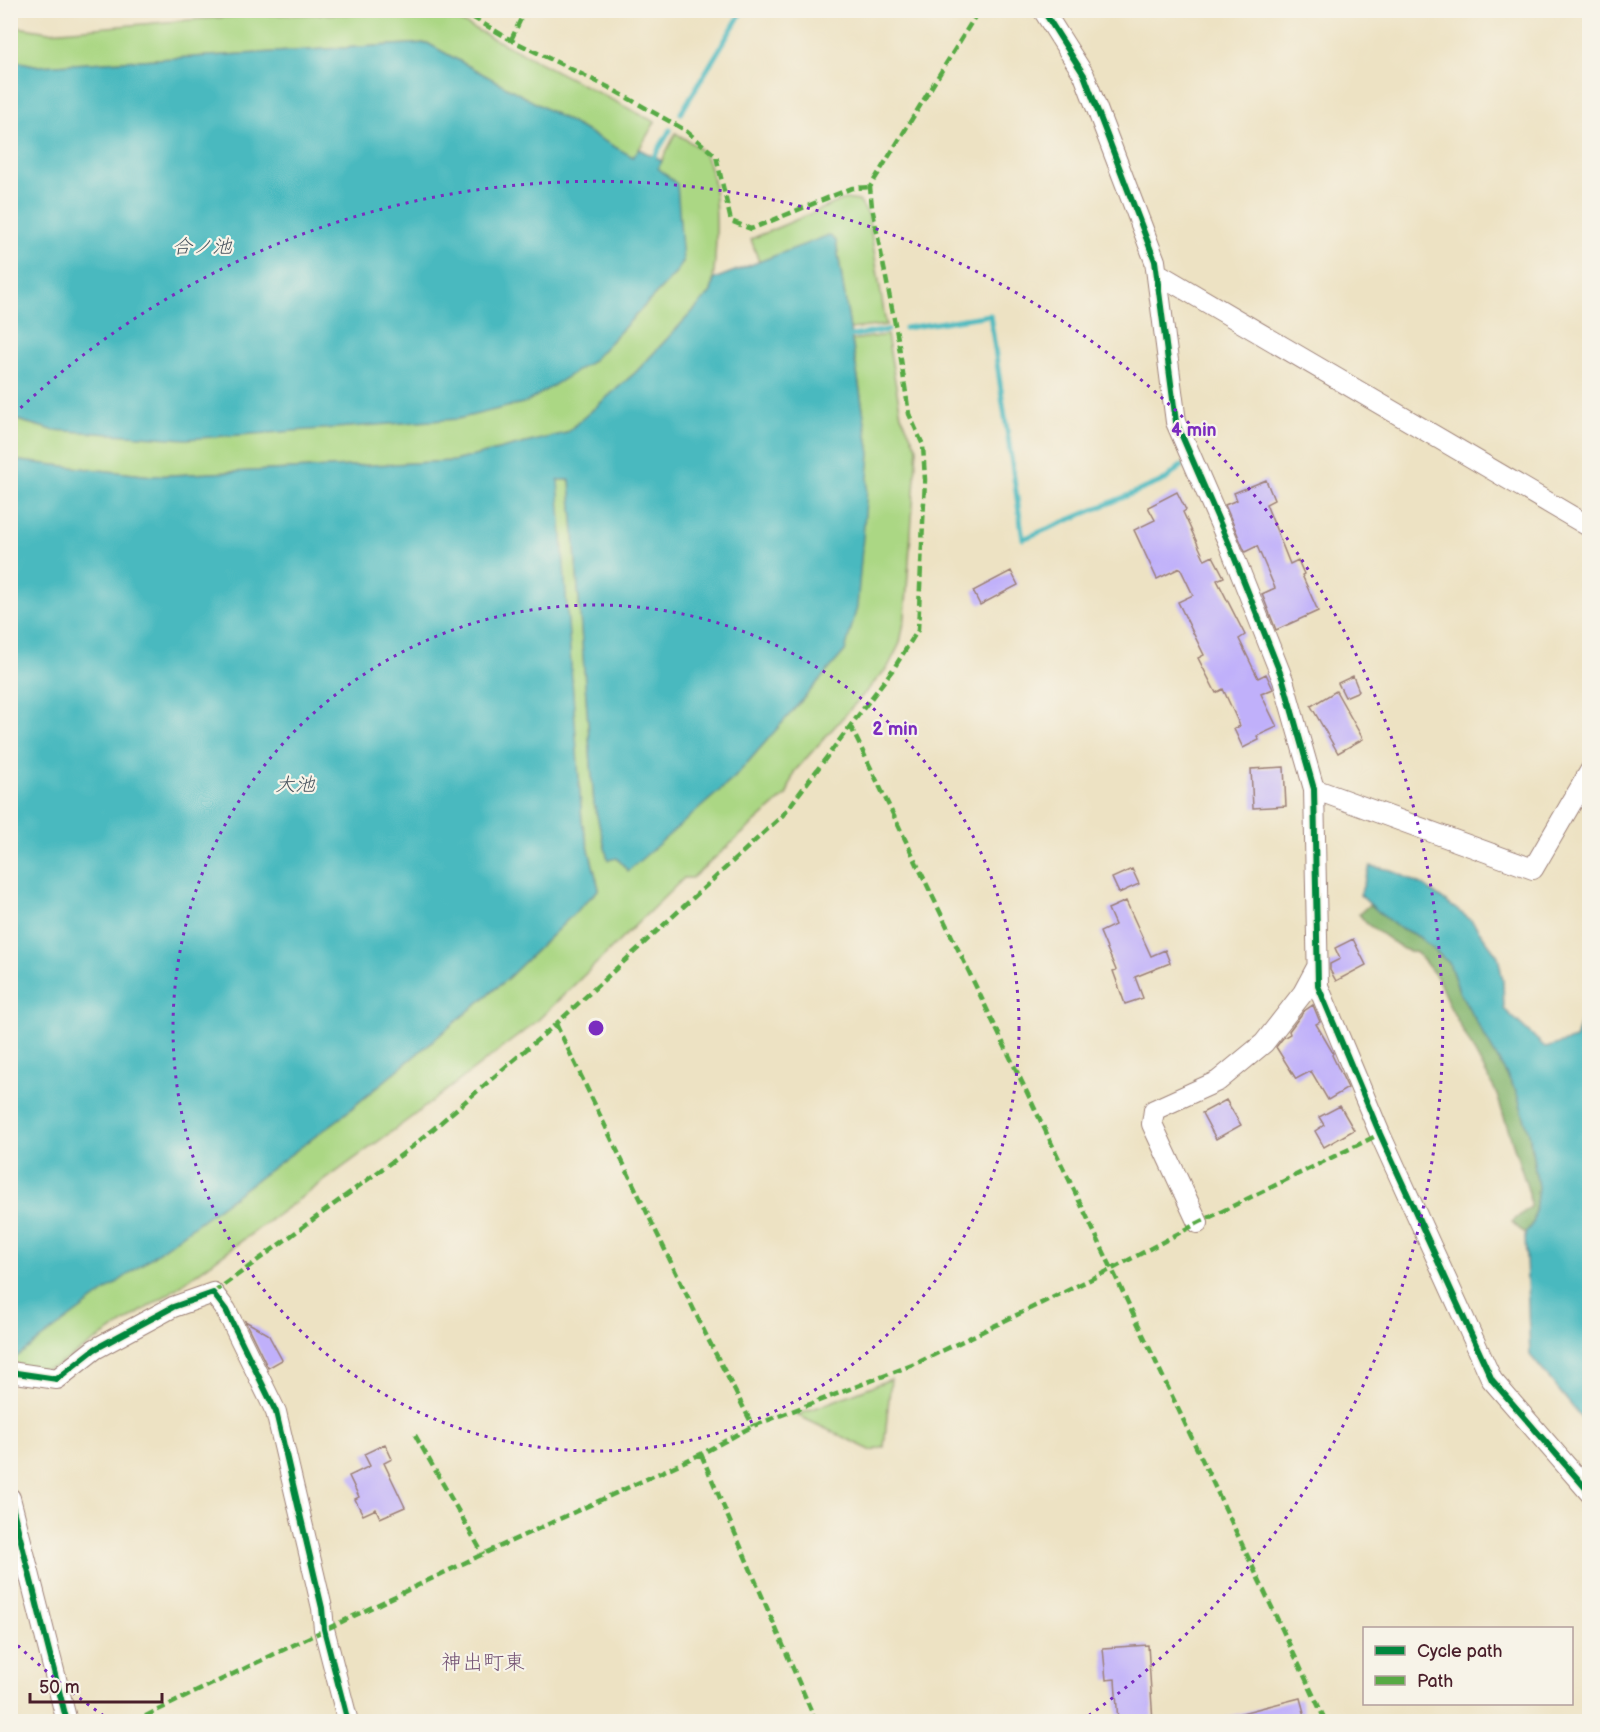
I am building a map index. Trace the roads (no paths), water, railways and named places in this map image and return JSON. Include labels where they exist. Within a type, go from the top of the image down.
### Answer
[{"type":"street","points":[[1043,10],[1084,75],[1155,261],[1176,422],[1229,543],[1283,680],[1314,789],[1318,986],[1380,1134],[1492,1380],[1590,1493]]},
{"type":"street","points":[[1156,273],[1590,527]]},
{"type":"street","points":[[1314,789],[1533,868],[1590,771]]},
{"type":"street","points":[[1198,1223],[1152,1124],[1154,1110],[1218,1081],[1264,1042],[1303,993],[1317,967]]},
{"type":"street","points":[[10,1372],[57,1379],[105,1344],[173,1307],[213,1293],[226,1310],[276,1412],[319,1597],[324,1629],[348,1722]]},
{"type":"street","points":[[10,1498],[67,1722]]},
{"type":"water","name":"合ノ池","points":[[427,43],[633,157],[639,149],[662,161],[658,168],[677,184],[683,262],[675,274],[591,362],[527,402],[458,419],[186,439],[52,430],[11,418],[11,60],[39,66]]},
{"type":"water","name":"大池","points":[[829,235],[836,241],[870,454],[857,607],[845,651],[734,778],[628,871],[617,858],[608,860],[594,804],[570,480],[558,480],[582,822],[599,889],[508,978],[340,1118],[11,1361],[11,460],[152,476],[454,461],[566,433],[636,372],[711,292],[714,279]]},
{"type":"water","points":[[1370,866],[1391,870],[1424,886],[1471,920],[1498,956],[1503,981],[1504,1009],[1546,1048],[1575,1039],[1589,994],[1589,1427],[1530,1355],[1525,1234],[1534,1221],[1538,1187],[1529,1133],[1516,1091],[1459,991],[1449,963],[1419,937],[1395,925],[1360,895]]},
{"type":"waterway","points":[[681,113],[743,10]]},
{"type":"waterway","points":[[651,162],[670,130]]},
{"type":"waterway","points":[[905,328],[990,315],[1023,539],[1165,480],[1181,466]]},
{"type":"waterway","points":[[844,337],[888,330]]},
{"type":"district","name":"神出町東","points":[[483,1662]]}]
